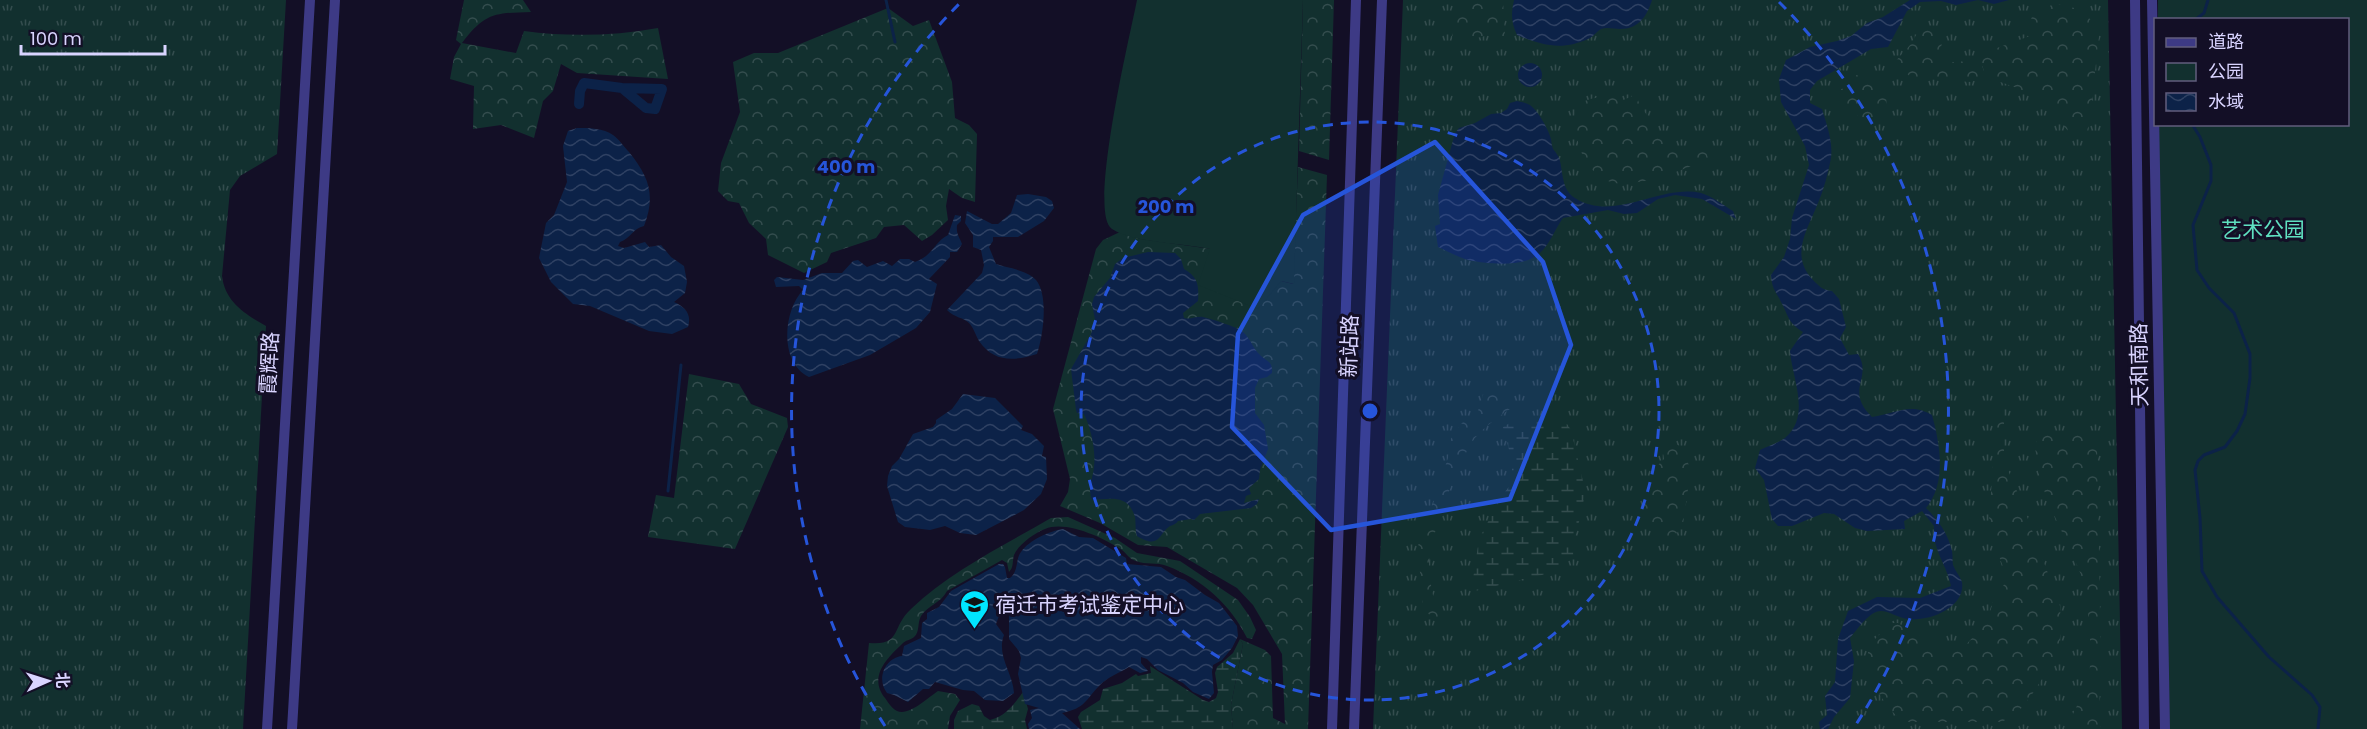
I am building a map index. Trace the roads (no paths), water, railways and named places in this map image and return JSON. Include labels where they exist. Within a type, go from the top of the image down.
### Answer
[{"type":"street","name":"霞辉路","points":[[267,729],[310,0]]},
{"type":"street","points":[[292,729],[335,0]]},
{"type":"street","name":"新站路","points":[[1332,729],[1356,0]]},
{"type":"street","name":"新站路","points":[[1354,729],[1382,0]]},
{"type":"street","name":"天和南路","points":[[2135,0],[2144,729]]},
{"type":"street","name":"天和南路","points":[[2152,0],[2154,112]]},
{"type":"street","name":"天和南路","points":[[2154,126],[2165,729]]},
{"type":"water","points":[[1514,0],[1652,0],[1645,16],[1632,27],[1601,29],[1590,38],[1580,42],[1553,46],[1517,35],[1512,18]]},
{"type":"water","points":[[1910,0],[1978,0],[1956,5],[1941,1],[1920,2],[1907,11],[1888,47],[1871,49],[1817,81],[1810,90],[1810,103],[1822,109],[1831,152],[1824,187],[1806,232],[1801,252],[1806,271],[1813,280],[1823,289],[1832,291],[1839,299],[1846,327],[1840,338],[1849,355],[1858,354],[1862,362],[1859,392],[1864,408],[1872,417],[1909,409],[1917,409],[1932,415],[1940,463],[1937,487],[1926,508],[1948,538],[1953,565],[1962,582],[1962,591],[1952,606],[1925,618],[1907,619],[1881,611],[1868,617],[1850,638],[1854,661],[1850,698],[1834,717],[1828,729],[1820,729],[1819,722],[1827,715],[1825,696],[1835,682],[1838,639],[1848,611],[1877,597],[1920,598],[1951,586],[1935,543],[1934,526],[1922,511],[1904,521],[1905,529],[1867,531],[1855,528],[1834,514],[1824,513],[1792,526],[1778,526],[1772,519],[1764,480],[1755,468],[1760,450],[1786,437],[1797,418],[1798,396],[1790,351],[1803,332],[1789,318],[1774,289],[1771,275],[1784,257],[1790,239],[1792,218],[1809,165],[1805,146],[1781,102],[1779,79],[1786,60],[1810,47],[1851,36],[1867,23],[1883,17]]},
{"type":"water","points":[[1978,0],[2009,0],[1994,4]]},
{"type":"water","points":[[1530,63],[1539,66],[1542,75],[1539,84],[1530,87],[1521,84],[1518,75],[1521,66]]},
{"type":"water","points":[[1517,101],[1530,105],[1542,119],[1551,138],[1553,149],[1560,159],[1565,186],[1575,198],[1590,205],[1605,206],[1621,205],[1670,194],[1701,193],[1733,211],[1736,219],[1702,199],[1675,195],[1658,199],[1637,213],[1624,214],[1608,210],[1563,218],[1540,253],[1533,258],[1516,263],[1464,259],[1438,247],[1435,226],[1440,224],[1438,195],[1455,133],[1459,128],[1475,123],[1491,114],[1501,113],[1510,103]]},
{"type":"water","points":[[577,128],[591,128],[613,135],[629,152],[646,178],[650,205],[644,226],[620,242],[618,246],[624,248],[645,242],[649,247],[661,245],[671,257],[684,266],[687,282],[685,293],[674,302],[687,312],[688,327],[672,334],[649,331],[590,306],[573,304],[551,282],[539,258],[546,223],[554,215],[567,182],[563,146],[568,131]]},
{"type":"water","points":[[1017,195],[1046,197],[1052,201],[1054,208],[1044,221],[1018,237],[993,237],[989,247],[996,264],[1023,272],[1036,280],[1044,306],[1043,327],[1037,354],[1013,359],[998,357],[979,341],[970,324],[947,310],[982,273],[984,265],[981,250],[973,247],[973,235],[965,223],[967,211],[992,224],[998,224],[1011,213]]},
{"type":"water","points":[[955,215],[961,216],[957,228],[962,244],[957,252],[950,252],[950,257],[929,279],[937,284],[930,312],[916,328],[870,355],[809,377],[799,370],[789,349],[787,336],[791,310],[803,290],[799,286],[776,287],[774,280],[777,277],[803,280],[822,273],[842,273],[853,261],[858,260],[867,267],[883,261],[892,266],[900,259],[915,262],[926,256],[948,235]]},
{"type":"water","points":[[1148,252],[1175,253],[1181,259],[1184,269],[1195,278],[1198,286],[1198,301],[1183,313],[1184,318],[1203,317],[1240,330],[1272,369],[1272,373],[1267,377],[1259,379],[1255,388],[1255,413],[1264,425],[1268,449],[1259,479],[1249,488],[1251,494],[1246,496],[1244,503],[1259,499],[1257,504],[1251,508],[1200,514],[1194,520],[1178,521],[1154,541],[1137,536],[1135,517],[1128,504],[1112,499],[1092,500],[1090,487],[1094,467],[1094,447],[1087,420],[1084,414],[1077,413],[1076,410],[1071,369],[1091,334],[1095,320],[1092,304],[1094,297],[1110,278],[1115,264],[1123,258]]},
{"type":"water","points":[[963,394],[995,398],[1023,426],[1021,430],[1032,434],[1044,446],[1042,456],[1046,457],[1047,479],[1041,494],[1024,510],[976,535],[960,533],[945,526],[930,530],[905,527],[898,522],[887,486],[892,466],[899,459],[913,434],[933,427],[936,420],[952,409]]},
{"type":"water","points":[[1063,529],[1079,537],[1093,538],[1126,558],[1127,564],[1161,567],[1219,603],[1237,626],[1238,636],[1222,660],[1213,665],[1214,693],[1209,699],[1193,692],[1183,683],[1158,670],[1147,659],[1141,657],[1141,663],[1148,671],[1140,673],[1129,667],[1103,682],[1081,706],[1062,713],[1080,729],[1029,729],[1028,724],[1032,718],[1030,710],[1039,708],[1025,704],[1018,674],[1021,658],[1019,651],[1009,639],[1009,608],[1006,595],[1002,597],[1002,608],[996,624],[1004,635],[1003,657],[1014,693],[1003,701],[985,700],[974,691],[935,682],[929,689],[923,689],[908,702],[887,693],[882,682],[884,670],[891,661],[902,656],[904,646],[921,638],[922,623],[927,619],[927,613],[939,607],[951,591],[999,564],[1003,564],[1007,578],[1010,578],[1015,572],[1019,555],[1029,544],[1040,537]]},
{"type":"waterway","points":[[886,0],[895,42]]},
{"type":"waterway","points":[[2198,18],[2204,13],[2208,0]]},
{"type":"waterway","points":[[579,104],[580,91],[584,83],[622,88],[662,89],[655,109],[646,108],[622,88]]},
{"type":"waterway","points":[[2193,126],[2211,165],[2211,181],[2193,225],[2197,270],[2209,288],[2234,313],[2250,354],[2250,378],[2245,414],[2237,431],[2225,447],[2204,455],[2198,461],[2195,470],[2202,571],[2217,597],[2269,657],[2312,695],[2320,707],[2318,729]]},
{"type":"waterway","points":[[668,491],[681,365]]},
{"type":"place","name":"宿迁市考试鉴定中心","points":[[974,630]]},
{"type":"park label","name":"艺术公园","points":[[2263,229]]}]
